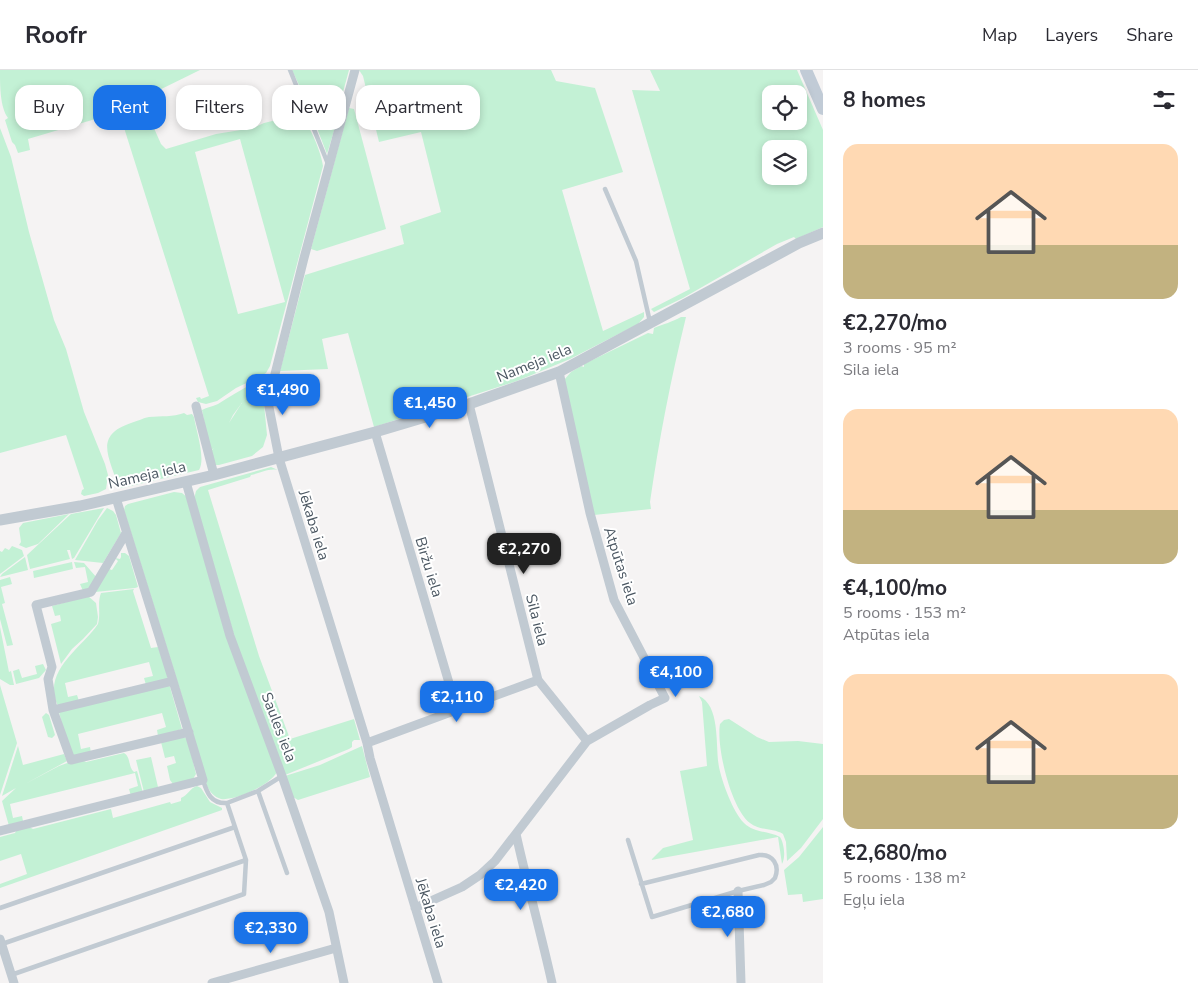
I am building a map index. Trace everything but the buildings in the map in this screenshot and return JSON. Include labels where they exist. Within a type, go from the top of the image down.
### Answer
[{"type":"main road","points":[[806,70],[823,109]]},
{"type":"street","name":"Jēkaba iela","points":[[355,70],[304,258],[268,402],[279,458],[367,743],[438,983]]},
{"type":"street","name":"Nameja iela","points":[[0,520],[116,498],[186,482],[375,432],[469,404],[559,372],[799,243],[823,233]]},
{"type":"street","name":"Atpūtas iela","points":[[415,908],[462,887],[480,875],[495,861],[587,741],[650,704],[664,698],[614,600],[590,513],[559,372]]},
{"type":"street","name":"Sila iela","points":[[469,404],[538,680],[587,741]]},
{"type":"street","points":[[196,406],[214,475]]},
{"type":"street","name":"Biržu iela","points":[[375,432],[458,710]]},
{"type":"street","name":"Saules iela","points":[[186,482],[230,636],[282,776],[329,912],[344,983]]},
{"type":"street","points":[[0,831],[203,780],[116,498]]},
{"type":"street","points":[[126,533],[91,592],[36,605],[52,667],[48,679],[53,710],[71,760],[189,732]]},
{"type":"street","points":[[367,743],[538,680]]},
{"type":"street","points":[[53,710],[174,681]]},
{"type":"street","points":[[516,834],[552,983]]},
{"type":"street","points":[[738,891],[741,983]]},
{"type":"street","points":[[1,942],[12,979]]},
{"type":"street","points":[[212,983],[336,948]]},
{"type":"lane","points":[[290,70],[329,168]]},
{"type":"lane","points":[[606,189],[636,261],[650,324]]},
{"type":"lane","points":[[203,780],[207,792],[212,799],[220,803],[227,803],[258,791],[282,776]]},
{"type":"lane","points":[[258,791],[287,873]]},
{"type":"lane","points":[[12,979],[244,894],[246,860],[227,803]]},
{"type":"lane","points":[[0,908],[235,827]]},
{"type":"lane","points":[[628,840],[652,916],[771,882],[777,872],[774,860],[766,855],[759,855],[642,884]]},
{"type":"lane","points":[[1,942],[246,860]]},
{"type":"green space","points":[[0,70],[200,70],[166,87],[166,85],[93,85],[93,120],[83,123],[83,85],[15,85],[15,130],[58,130],[28,139],[30,150],[18,153],[12,142],[5,120],[8,118],[5,113],[0,89]]},
{"type":"green space","points":[[292,70],[349,70],[345,85],[299,85]]},
{"type":"green space","points":[[359,70],[551,70],[556,81],[595,88],[623,172],[562,190],[603,331],[644,312],[644,317],[638,324],[570,359],[517,381],[374,427],[348,333],[322,339],[328,369],[280,371],[305,275],[404,244],[400,226],[441,212],[421,132],[379,142],[376,130],[480,130],[480,85],[365,85]]},
{"type":"green space","points":[[650,70],[797,70],[804,85],[762,85],[762,130],[807,130],[807,93],[823,130],[823,227],[796,239],[794,237],[777,244],[683,298],[654,312],[651,309],[690,289],[632,90],[660,91]]},
{"type":"green space","points":[[349,108],[354,109],[356,130],[360,130],[386,229],[317,251],[311,249],[343,130],[346,130]]},
{"type":"green space","points":[[272,121],[272,130],[310,130],[320,153],[323,166],[270,366],[266,373],[236,388],[217,401],[206,404],[198,402],[196,398],[200,397],[201,399],[209,396],[125,130],[155,130],[161,144],[166,149],[216,134],[241,130],[262,130],[262,124]],"holes":[[[240,139],[285,302],[238,314],[195,152]]]},
{"type":"green space","points":[[0,128],[11,157],[29,232],[54,320],[66,349],[84,412],[108,475],[106,489],[98,493],[84,496],[81,494],[84,489],[66,435],[0,453]]},
{"type":"green space","points":[[318,130],[334,130],[327,154]]},
{"type":"green space","points":[[681,317],[686,317],[661,432],[650,502],[651,509],[594,515],[564,380],[571,372],[581,366],[584,367],[584,364],[648,333],[653,334],[654,328]]},
{"type":"green space","points":[[263,379],[265,380],[264,404],[267,435],[263,447],[252,456],[214,465],[210,452],[214,448],[210,451],[202,410],[218,404],[258,381],[251,391],[259,382]]},
{"type":"green space","points":[[184,413],[187,415],[192,414],[194,417],[201,452],[199,470],[122,488],[118,487],[107,449],[112,435],[119,428],[145,418]]},
{"type":"green space","points":[[271,467],[278,470],[264,471],[208,490],[259,656],[290,739],[354,719],[360,740],[354,740],[352,747],[349,749],[285,775],[241,659],[194,499],[196,491],[200,487]]},
{"type":"green space","points":[[174,492],[182,493],[188,498],[277,772],[260,787],[243,795],[227,799],[216,797],[207,786],[180,690],[124,510],[128,504]]},
{"type":"green space","points":[[104,508],[74,558],[72,559],[70,550],[67,550],[70,559],[30,569],[27,555],[71,514]]},
{"type":"green space","points":[[107,508],[116,515],[121,533],[103,563],[75,560],[98,520]]},
{"type":"green space","points":[[69,514],[38,544],[26,548],[19,545],[21,542],[19,528],[23,523]]},
{"type":"green space","points":[[12,546],[22,550],[24,556],[0,574],[0,551],[2,552],[5,548],[9,550]]},
{"type":"green space","points":[[121,553],[129,556],[138,587],[95,592],[109,569],[112,570],[118,561],[115,558],[120,559]]},
{"type":"green space","points":[[25,557],[28,570],[0,577],[2,574]]},
{"type":"green space","points":[[72,562],[73,569],[34,578],[33,571]]},
{"type":"green space","points":[[74,562],[84,563],[97,578],[87,590],[83,591],[80,584],[88,582],[85,567],[76,568]]},
{"type":"green space","points":[[10,577],[12,584],[1,587],[5,603],[2,604],[13,645],[7,646],[0,619],[0,580]]},
{"type":"green space","points":[[134,589],[133,591],[151,648],[158,647],[168,676],[167,679],[146,685],[144,678],[153,676],[149,662],[65,683],[68,697],[77,695],[79,701],[58,706],[54,693],[59,671],[98,624],[101,593]]},
{"type":"green space","points":[[88,596],[96,603],[97,624],[72,649],[61,664],[51,624],[61,621],[60,615],[55,616],[52,606]]},
{"type":"green space","points":[[0,627],[9,672],[11,671],[14,685],[10,685],[0,679]]},
{"type":"green space","points":[[43,664],[46,670],[39,678],[16,684],[13,671],[19,669],[22,678],[37,674],[35,666]]},
{"type":"green space","points":[[0,685],[17,743],[0,795]]},
{"type":"green space","points":[[169,685],[182,729],[158,736],[157,730],[166,727],[162,713],[78,734],[81,749],[90,747],[91,753],[73,756],[59,712]]},
{"type":"green space","points":[[699,696],[711,708],[714,717],[719,767],[732,804],[740,818],[748,826],[780,837],[784,850],[782,864],[778,837],[651,860],[663,848],[693,840],[680,771],[707,766],[702,702]]},
{"type":"green space","points":[[46,713],[49,715],[55,735],[52,738],[48,737],[42,717]]},
{"type":"green space","points":[[729,719],[757,737],[769,742],[798,741],[823,744],[823,819],[801,848],[787,861],[786,842],[783,834],[754,826],[750,823],[743,816],[731,791],[726,776],[719,734],[720,724],[724,720]]},
{"type":"green space","points":[[184,737],[188,740],[196,774],[193,779],[173,784],[170,780],[167,766],[176,763],[174,756],[165,758],[161,742]]},
{"type":"green space","points":[[18,746],[23,765],[64,754],[67,761],[25,784],[70,762],[86,762],[124,753],[128,757],[132,770],[134,772],[137,771],[143,793],[131,796],[129,789],[138,786],[135,773],[10,804],[13,818],[22,816],[23,821],[9,826],[2,801],[16,788],[2,796]]},
{"type":"green space","points":[[362,746],[370,777],[298,800],[293,797],[285,776],[320,765]]},
{"type":"green space","points":[[151,757],[158,787],[144,792],[136,760]]},
{"type":"green space","points":[[197,786],[201,788],[210,802],[222,808],[222,810],[0,888],[0,884],[27,874],[21,854],[0,861],[0,837],[15,833],[17,829],[29,827],[33,829],[111,809],[113,818],[170,802],[171,804],[181,801],[181,798]]},
{"type":"green space","points":[[823,827],[823,899],[803,902],[802,894],[788,895],[784,870],[799,857]]}]
